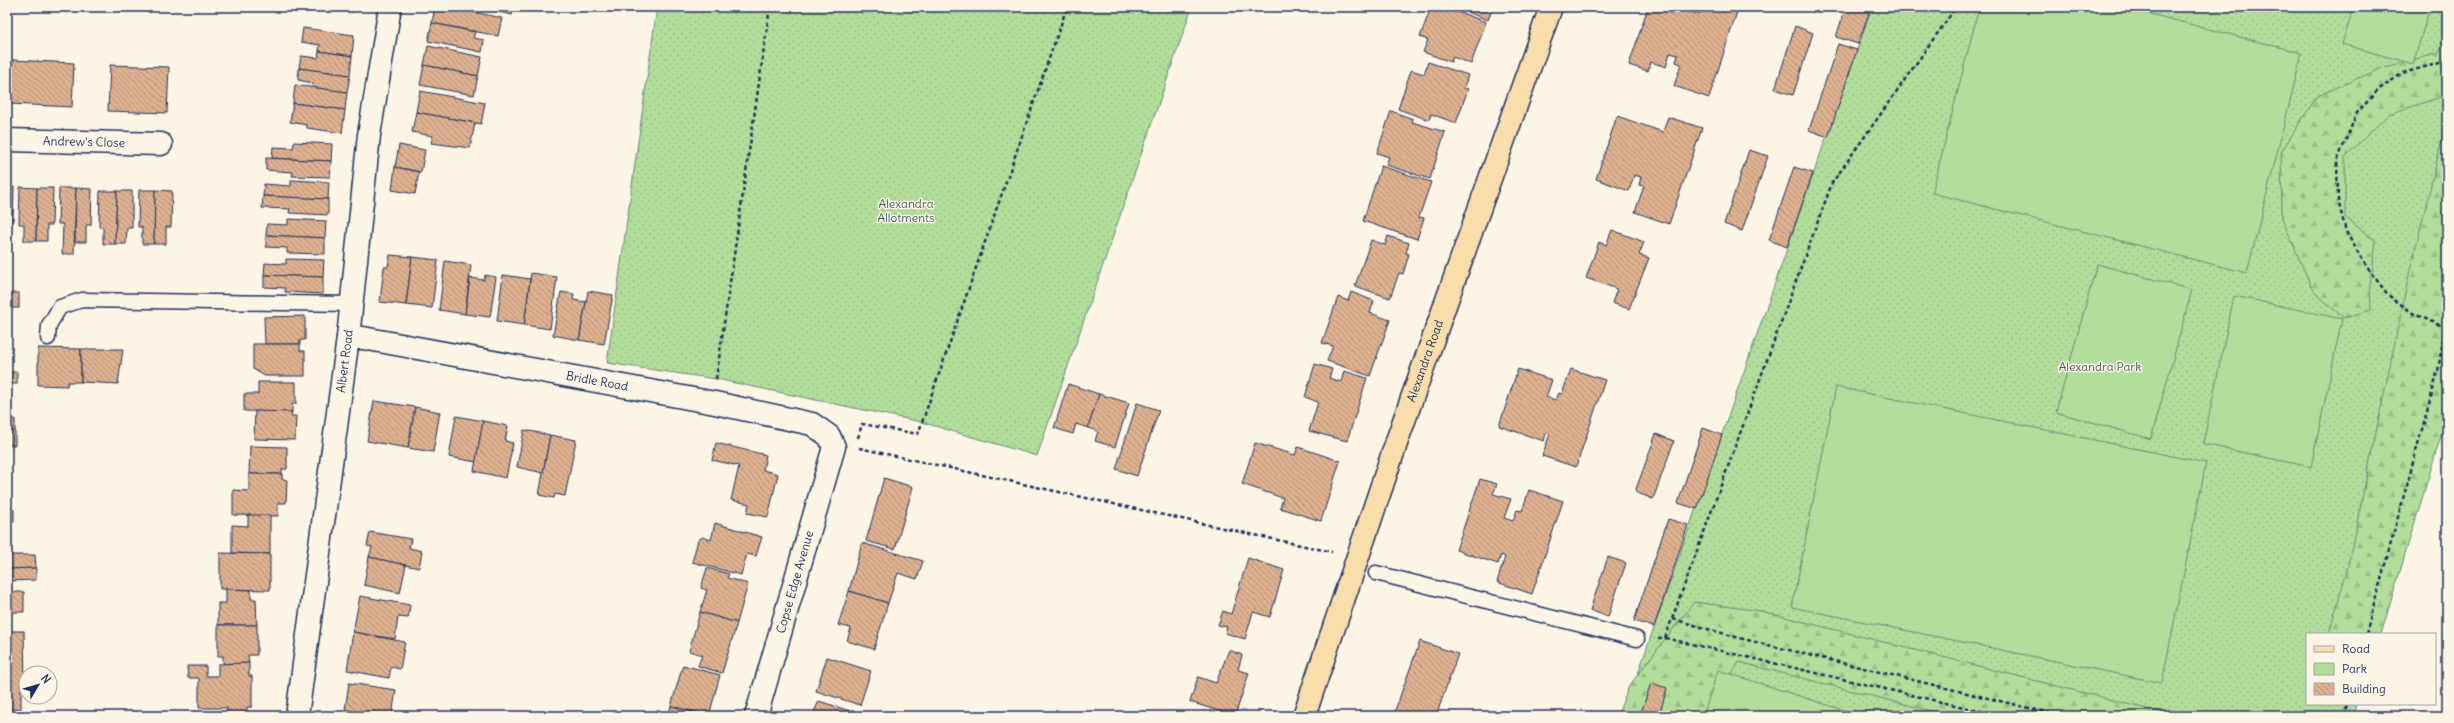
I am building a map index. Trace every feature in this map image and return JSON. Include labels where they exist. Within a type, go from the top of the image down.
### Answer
[{"type":"main road","name":"Alexandra Road","points":[[1304,716],[1444,305],[1551,7]]},
{"type":"street","name":"Albert Road","points":[[297,716],[348,338],[368,135],[390,7]]},
{"type":"street","name":"Andrew's Close","points":[[7,140],[161,144]]},
{"type":"street","name":"Bridle Road","points":[[348,338],[363,338],[715,402],[812,424],[829,436],[834,447]]},
{"type":"street","name":"Copse Edge Avenue","points":[[756,716],[834,447]]},
{"type":"lane","points":[[48,338],[49,325],[60,307],[82,300],[351,304]]},
{"type":"lane","points":[[1376,573],[1637,639]]},
{"type":"path","points":[[715,402],[727,298],[770,7]]},
{"type":"path","points":[[1067,7],[918,434],[862,424],[855,448],[867,448],[1337,553],[1350,545],[1362,549]]},
{"type":"path","points":[[1666,638],[1832,183],[1956,7]]},
{"type":"path","points":[[2366,633],[2438,371],[2446,327],[2414,314],[2388,295],[2366,266],[2346,232],[2338,200],[2337,160],[2357,113],[2378,90],[2403,73],[2447,61]]},
{"type":"path","points":[[2419,62],[2421,67]]},
{"type":"path","points":[[1673,619],[1739,638],[2062,716]]},
{"type":"path","points":[[1637,639],[1666,638],[2002,716]]},
{"type":"path","points":[[2344,716],[2347,705]]},
{"type":"green space","name":"Alexandra Allotments","points":[[657,7],[1192,7],[1037,456],[921,422],[716,379],[607,363]]},
{"type":"green space","name":"Alexandra Park","points":[[1872,7],[2447,7],[2447,370],[2375,633],[2306,633],[2306,705],[2356,705],[2353,716],[1623,716]]},
{"type":"green space","points":[[1979,7],[2123,7],[2302,53],[2247,273],[1932,193]]},
{"type":"green space","points":[[2354,7],[2430,7],[2413,64],[2342,44]]},
{"type":"green space","points":[[2447,34],[2447,95],[2389,114],[2345,157],[2345,217],[2376,241],[2370,285],[2371,310],[2344,318],[2313,291],[2282,218],[2281,152],[2317,96],[2382,68],[2439,53]]},
{"type":"green space","points":[[2447,119],[2447,416],[2381,633],[2329,633],[2347,570],[2409,275]]},
{"type":"green space","points":[[2097,264],[2192,290],[2151,439],[2056,412]]},
{"type":"green space","points":[[2234,296],[2342,319],[2311,467],[2203,444]]},
{"type":"green space","points":[[1836,387],[2206,463],[2162,683],[1792,607]]},
{"type":"green space","points":[[1694,602],[1761,611],[2175,716],[1951,716],[1739,662],[1706,716],[1617,716],[1629,686]]},
{"type":"green space","points":[[1718,670],[1862,716],[1703,716]]},
{"type":"building","points":[[327,7],[354,7],[353,12]]},
{"type":"building","points":[[435,7],[449,7],[502,18],[498,36],[432,23]]},
{"type":"building","points":[[478,7],[514,7],[512,15]]},
{"type":"building","points":[[1431,7],[1445,7],[1486,22],[1471,64],[1453,57],[1451,62],[1423,52],[1428,40],[1420,37]]},
{"type":"building","points":[[1445,7],[1493,7],[1488,20],[1457,8],[1455,11]]},
{"type":"building","points":[[1648,7],[1677,7],[1699,14],[1701,7],[1723,7],[1737,12],[1709,98],[1674,86],[1681,64],[1676,62],[1678,55],[1670,53],[1666,67],[1651,62],[1648,71],[1629,65]]},
{"type":"building","points":[[1846,7],[1871,7],[1858,44],[1836,37]]},
{"type":"building","points":[[432,23],[475,32],[473,38],[484,40],[482,52],[428,41]]},
{"type":"building","points":[[1795,26],[1813,33],[1793,95],[1775,89]]},
{"type":"building","points":[[303,28],[354,35],[352,56],[319,51],[320,45],[301,42]]},
{"type":"building","points":[[1838,44],[1857,50],[1828,137],[1809,130]]},
{"type":"building","points":[[428,46],[482,57],[478,76],[424,65]]},
{"type":"building","points":[[319,51],[352,56],[350,75],[299,68],[301,56],[318,58]]},
{"type":"building","points":[[12,60],[74,63],[72,107],[10,104]]},
{"type":"building","points":[[1428,62],[1468,75],[1464,88],[1468,89],[1456,123],[1431,114],[1429,120],[1398,109],[1411,70],[1424,74]]},
{"type":"building","points":[[110,65],[169,67],[167,113],[108,111]]},
{"type":"building","points":[[424,65],[478,76],[474,95],[420,85]]},
{"type":"building","points":[[299,68],[350,75],[347,92],[312,88],[313,83],[298,80]]},
{"type":"building","points":[[295,85],[347,92],[345,110],[293,103]]},
{"type":"building","points":[[420,91],[485,103],[481,124],[416,112]]},
{"type":"building","points":[[293,103],[345,110],[342,133],[307,128],[307,125],[290,122]]},
{"type":"building","points":[[1391,111],[1413,119],[1412,122],[1445,132],[1430,179],[1386,165],[1389,157],[1377,153]]},
{"type":"building","points":[[416,112],[475,123],[470,148],[431,143],[433,136],[412,132]]},
{"type":"building","points":[[1617,116],[1663,132],[1668,117],[1702,128],[1669,224],[1635,212],[1644,186],[1639,185],[1641,177],[1634,175],[1629,191],[1596,179]]},
{"type":"building","points":[[294,142],[332,144],[331,161],[272,158],[273,147],[293,148]]},
{"type":"building","points":[[399,145],[425,150],[421,172],[395,167]]},
{"type":"building","points":[[1749,150],[1768,156],[1742,231],[1724,224]]},
{"type":"building","points":[[266,158],[331,161],[330,177],[292,176],[293,172],[266,170]]},
{"type":"building","points":[[1381,166],[1431,182],[1419,217],[1424,218],[1417,239],[1363,221]]},
{"type":"building","points":[[395,167],[419,172],[415,194],[392,190]]},
{"type":"building","points":[[1794,167],[1813,173],[1787,247],[1769,240]]},
{"type":"building","points":[[291,180],[329,182],[328,199],[263,196],[264,184],[291,186]]},
{"type":"building","points":[[7,186],[14,187],[13,223],[8,223],[8,239]]},
{"type":"building","points":[[20,187],[37,188],[36,241],[24,241],[24,224],[19,224]]},
{"type":"building","points":[[37,188],[53,188],[52,225],[47,225],[47,241],[36,241]]},
{"type":"building","points":[[59,188],[76,188],[74,254],[62,254],[63,224],[58,224]]},
{"type":"building","points":[[76,188],[92,189],[91,225],[86,225],[86,242],[75,242]]},
{"type":"building","points":[[139,190],[155,190],[154,244],[142,244],[142,227],[138,227]]},
{"type":"building","points":[[155,190],[172,191],[171,227],[166,227],[166,244],[154,244]]},
{"type":"building","points":[[100,191],[117,191],[115,244],[103,244],[103,227],[99,227]]},
{"type":"building","points":[[117,191],[132,191],[132,228],[127,228],[126,244],[115,244]]},
{"type":"building","points":[[263,196],[328,199],[328,215],[289,213],[290,209],[262,208]]},
{"type":"building","points":[[288,219],[326,221],[325,238],[266,235],[267,224],[288,225]]},
{"type":"building","points":[[1612,230],[1644,242],[1639,255],[1649,258],[1629,309],[1612,303],[1617,289],[1586,278],[1599,242],[1606,245]]},
{"type":"building","points":[[266,235],[325,238],[325,254],[287,253],[287,248],[266,247]]},
{"type":"building","points":[[1388,236],[1409,243],[1406,253],[1409,254],[1403,274],[1399,273],[1390,298],[1355,286],[1371,240],[1385,245]]},
{"type":"building","points":[[390,255],[412,257],[406,305],[380,302],[384,267],[388,267]]},
{"type":"building","points":[[412,257],[438,260],[432,308],[406,305]]},
{"type":"building","points":[[286,259],[324,260],[323,277],[264,275],[265,263],[286,264]]},
{"type":"building","points":[[445,261],[471,265],[465,314],[439,310]]},
{"type":"building","points":[[531,273],[557,277],[550,329],[524,325]]},
{"type":"building","points":[[264,275],[323,277],[323,294],[285,292],[285,288],[264,287]]},
{"type":"building","points":[[485,275],[496,277],[490,317],[465,314],[470,278],[484,280]]},
{"type":"building","points":[[503,275],[530,279],[524,325],[497,321]]},
{"type":"building","points":[[588,291],[613,295],[604,344],[579,340]]},
{"type":"building","points":[[561,292],[574,294],[573,300],[586,302],[579,340],[553,335]]},
{"type":"building","points":[[1351,292],[1374,301],[1370,313],[1390,320],[1370,376],[1327,361],[1333,346],[1322,343],[1338,297],[1348,301]]},
{"type":"building","points":[[7,293],[19,293],[19,308],[7,308]]},
{"type":"building","points":[[305,316],[305,340],[300,340],[300,344],[265,344],[264,317]]},
{"type":"building","points":[[253,344],[300,344],[300,351],[305,351],[305,376],[265,376],[253,369]]},
{"type":"building","points":[[38,348],[81,349],[81,382],[68,382],[67,386],[38,385]]},
{"type":"building","points":[[81,349],[123,349],[118,384],[81,382]]},
{"type":"building","points":[[1315,364],[1332,369],[1329,378],[1341,382],[1344,371],[1367,378],[1347,441],[1309,431],[1318,402],[1305,397]]},
{"type":"building","points":[[1518,369],[1552,380],[1546,397],[1556,400],[1559,393],[1562,394],[1571,369],[1605,380],[1576,467],[1542,456],[1550,434],[1546,433],[1544,441],[1499,426]]},
{"type":"building","points":[[7,372],[17,372],[17,384],[7,384]]},
{"type":"building","points":[[258,382],[296,382],[296,404],[292,404],[292,412],[244,411],[244,394],[258,394]]},
{"type":"building","points":[[1068,384],[1099,394],[1088,428],[1076,424],[1073,434],[1054,428]]},
{"type":"building","points":[[1099,394],[1129,403],[1115,447],[1095,441],[1098,431],[1088,428]]},
{"type":"building","points":[[374,401],[415,407],[408,448],[367,441]]},
{"type":"building","points":[[1137,403],[1159,410],[1137,476],[1116,469]]},
{"type":"building","points":[[415,407],[440,412],[433,452],[408,448]]},
{"type":"building","points":[[255,411],[292,412],[291,416],[296,416],[295,440],[254,439]]},
{"type":"building","points":[[456,416],[483,421],[476,462],[449,457]]},
{"type":"building","points":[[7,418],[15,419],[15,431],[7,431]]},
{"type":"building","points":[[483,421],[508,426],[505,441],[513,443],[506,478],[474,471]]},
{"type":"building","points":[[1703,428],[1722,435],[1697,509],[1678,503]]},
{"type":"building","points":[[524,430],[550,435],[543,473],[517,467]]},
{"type":"building","points":[[7,431],[15,431],[15,445],[7,445]]},
{"type":"building","points":[[1656,434],[1674,441],[1653,499],[1635,492]]},
{"type":"building","points":[[550,435],[576,440],[565,496],[555,494],[554,498],[539,495]]},
{"type":"building","points":[[716,443],[766,455],[763,470],[778,474],[768,517],[747,513],[749,504],[731,500],[739,466],[712,460]]},
{"type":"building","points":[[1255,443],[1295,455],[1298,447],[1340,461],[1321,521],[1280,508],[1283,498],[1242,484]]},
{"type":"building","points":[[250,446],[287,447],[287,469],[282,469],[282,474],[249,474]]},
{"type":"building","points":[[249,474],[282,474],[282,479],[287,480],[286,503],[278,503],[278,516],[233,515],[233,490],[249,491]]},
{"type":"building","points":[[884,478],[913,487],[895,549],[866,541]]},
{"type":"building","points":[[1480,479],[1497,484],[1493,494],[1511,499],[1504,518],[1513,521],[1517,510],[1522,511],[1529,490],[1563,501],[1532,594],[1497,582],[1505,557],[1501,555],[1498,564],[1456,550]]},
{"type":"building","points":[[7,510],[14,510],[14,521],[7,521]]},
{"type":"building","points":[[248,515],[270,515],[270,554],[232,553],[232,525],[248,526]]},
{"type":"building","points":[[1668,519],[1688,525],[1654,627],[1634,621]]},
{"type":"building","points":[[7,523],[8,555],[35,555],[36,568],[7,569]]},
{"type":"building","points":[[715,523],[762,537],[756,556],[747,554],[741,575],[692,562],[698,540],[703,537],[711,540]]},
{"type":"building","points":[[370,532],[411,539],[409,548],[422,551],[419,568],[369,557],[372,547],[367,546]]},
{"type":"building","points":[[862,543],[923,561],[917,579],[898,573],[888,603],[849,591]]},
{"type":"building","points":[[220,553],[270,554],[270,590],[220,589]]},
{"type":"building","points":[[369,557],[406,565],[400,593],[364,585]]},
{"type":"building","points":[[1608,557],[1626,563],[1608,617],[1590,610]]},
{"type":"building","points":[[1248,558],[1284,570],[1270,617],[1253,612],[1245,639],[1225,633],[1227,627],[1218,625],[1223,611],[1231,614]]},
{"type":"building","points":[[36,568],[36,580],[9,581],[9,592],[24,592],[24,612],[7,612],[7,569]]},
{"type":"building","points":[[707,568],[729,574],[727,578],[748,584],[737,623],[700,612],[707,590],[701,588]]},
{"type":"building","points":[[226,589],[251,590],[251,599],[256,599],[257,625],[218,625],[218,603],[226,603]]},
{"type":"building","points":[[849,591],[888,603],[874,649],[847,641],[851,628],[838,625]]},
{"type":"building","points":[[360,596],[410,605],[408,618],[398,617],[395,639],[353,632]]},
{"type":"building","points":[[700,612],[737,623],[722,673],[698,666],[702,655],[689,651]]},
{"type":"building","points":[[218,625],[257,625],[257,655],[248,655],[249,663],[223,664],[223,656],[218,656]]},
{"type":"building","points":[[7,627],[10,627],[10,631],[24,631],[25,665],[18,665],[18,705],[21,705],[21,709],[7,709]]},
{"type":"building","points":[[353,632],[405,642],[400,669],[391,667],[389,678],[347,670]]},
{"type":"building","points":[[1420,641],[1458,654],[1436,716],[1393,716]]},
{"type":"building","points":[[1229,650],[1242,655],[1238,670],[1249,673],[1235,716],[1190,702],[1198,677],[1216,683]]},
{"type":"building","points":[[827,657],[871,671],[860,705],[816,691]]},
{"type":"building","points":[[249,663],[249,676],[252,676],[252,707],[247,707],[247,716],[227,716],[227,708],[199,708],[199,678],[188,678],[187,666],[206,666],[206,676],[218,676],[218,664]]},
{"type":"building","points":[[683,665],[720,675],[709,716],[671,706]]},
{"type":"building","points":[[349,683],[396,690],[392,716],[345,710]]},
{"type":"building","points":[[1651,683],[1667,688],[1659,716],[1640,716]]},
{"type":"building","points":[[819,701],[859,714],[859,716],[812,716]]},
{"type":"building","points":[[671,706],[709,716],[668,716]]},
{"type":"building","points":[[345,710],[383,716],[344,716]]}]
